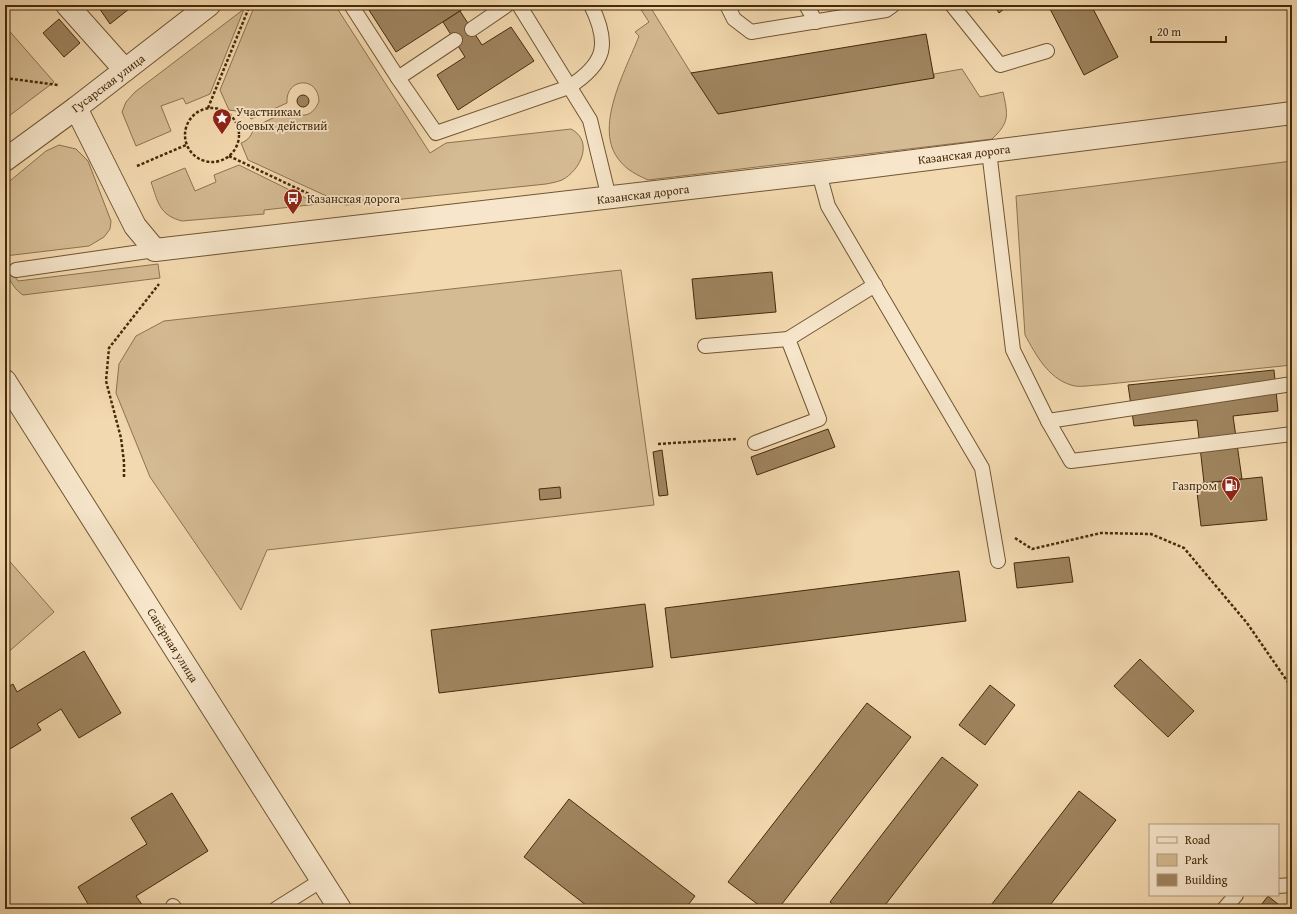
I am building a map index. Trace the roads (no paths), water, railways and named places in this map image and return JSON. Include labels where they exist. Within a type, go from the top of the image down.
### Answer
[{"type":"street","points":[[67,5],[125,70]]},
{"type":"street","name":"Гусарская улица","points":[[5,160],[76,108],[208,5]]},
{"type":"street","points":[[76,108],[135,226],[155,250]]},
{"type":"street","name":"Казанская дорога","points":[[155,250],[819,173],[1292,113]]},
{"type":"street","name":"Сапёрная улица","points":[[5,381],[340,909]]},
{"type":"lane","points":[[351,5],[398,78],[436,133],[569,87],[583,78],[594,68],[600,54],[603,40],[601,28],[592,5]]},
{"type":"lane","points":[[472,29],[507,5]]},
{"type":"lane","points":[[519,5],[590,120],[609,198]]},
{"type":"lane","points":[[727,5],[734,19],[751,32],[886,10],[893,5]]},
{"type":"lane","points":[[806,5],[816,22]]},
{"type":"lane","points":[[952,5],[1000,65],[1047,51]]},
{"type":"lane","points":[[398,78],[455,40]]},
{"type":"lane","points":[[989,151],[1013,350],[1048,421],[1071,461],[1292,434]]},
{"type":"lane","points":[[819,173],[828,206],[982,468],[998,561]]},
{"type":"lane","points":[[16,270],[155,250]]},
{"type":"lane","points":[[705,346],[788,339],[875,285]]},
{"type":"lane","points":[[755,443],[819,419],[788,339]]},
{"type":"lane","points":[[1048,421],[1292,384]]},
{"type":"lane","points":[[276,909],[322,880]]},
{"type":"lane","points":[[1279,886],[1292,885]]},
{"type":"lane","points":[[1224,909],[1235,896]]},
{"type":"place","name":"Участникам боевых действий","points":[[222,135]]},
{"type":"place","name":"Казанская дорога","points":[[293,215]]},
{"type":"place","name":"Газпром","points":[[1231,502]]}]
